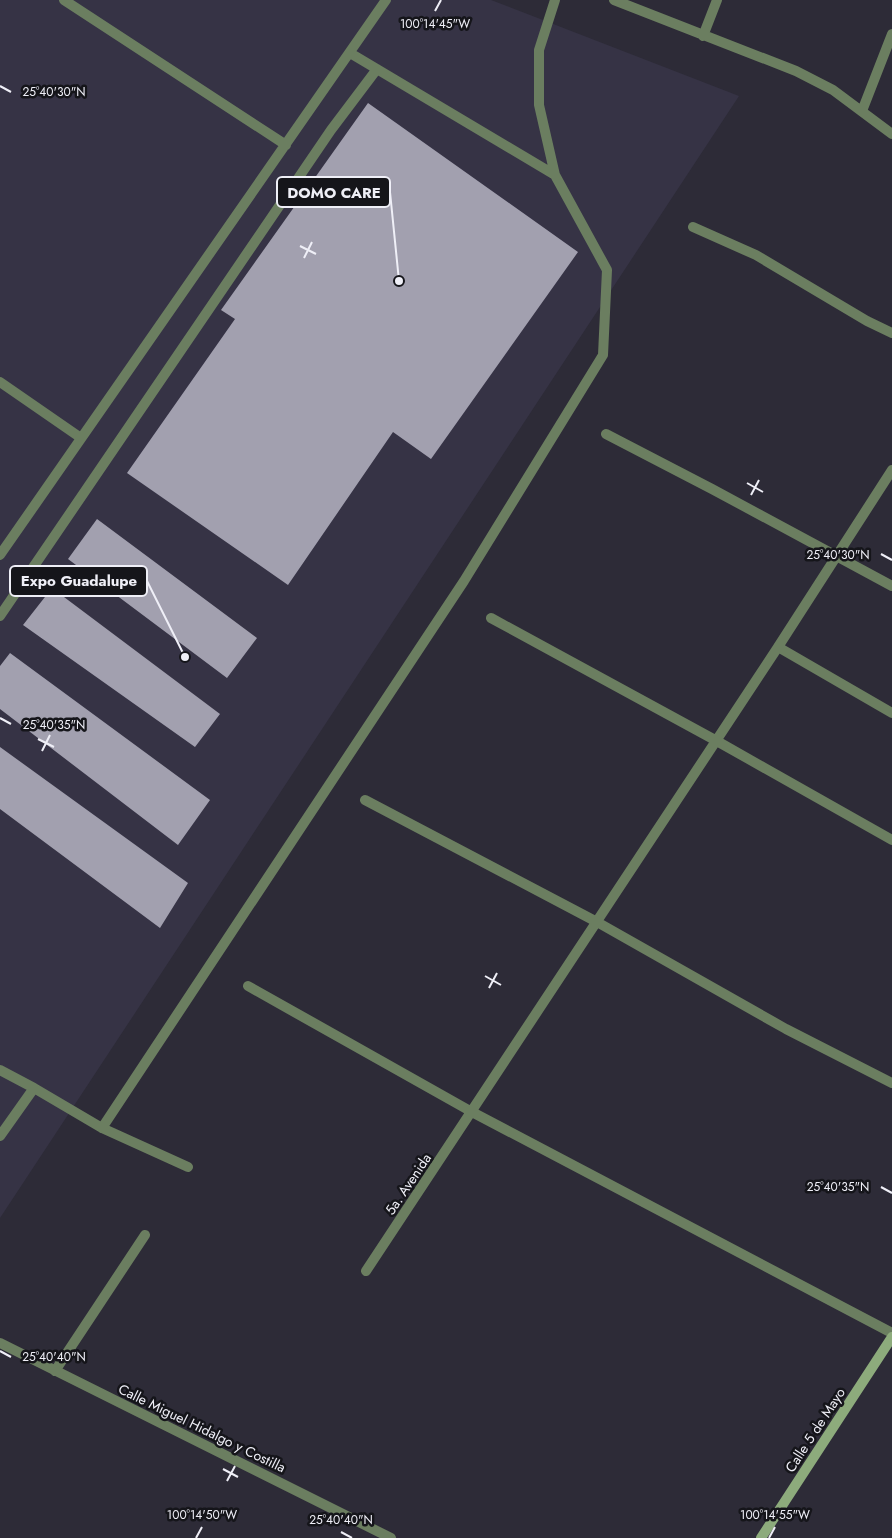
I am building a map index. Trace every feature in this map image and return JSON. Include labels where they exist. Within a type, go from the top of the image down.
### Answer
[{"type":"street","points":[[64,0],[286,145]]},
{"type":"street","points":[[0,555],[386,0]]},
{"type":"street","points":[[102,1128],[464,581],[603,355],[607,270],[554,175],[539,105],[539,50],[554,0]]},
{"type":"street","points":[[614,0],[702,36],[796,71],[833,90],[892,134]]},
{"type":"street","points":[[702,36],[717,0]]},
{"type":"street","points":[[862,111],[892,34]]},
{"type":"street","points":[[350,53],[554,175]]},
{"type":"street","points":[[0,616],[331,130],[377,69]]},
{"type":"street","points":[[693,227],[756,255],[867,322],[892,333]]},
{"type":"street","points":[[0,382],[81,438]]},
{"type":"street","points":[[606,434],[892,586]]},
{"type":"street","name":"5a. Avenida","points":[[366,1271],[778,647],[892,470]]},
{"type":"street","points":[[491,618],[715,740],[892,840]]},
{"type":"street","points":[[778,647],[892,713]]},
{"type":"street","points":[[365,800],[596,922],[786,1029],[892,1083]]},
{"type":"street","points":[[248,986],[472,1112],[892,1333]]},
{"type":"street","points":[[0,1070],[102,1128],[188,1167]]},
{"type":"street","points":[[0,1136],[34,1088]]},
{"type":"street","points":[[55,1370],[146,1235]]},
{"type":"street","name":"Calle 5 de Mayo","points":[[761,1538],[892,1338]]},
{"type":"street","name":"Calle Miguel Hidalgo y Costilla","points":[[0,1343],[391,1538]]},
{"type":"shaded area","points":[[0,0],[491,0],[739,96],[0,1218]]},
{"type":"building","points":[[368,103],[578,252],[431,459],[393,432],[288,585],[127,473],[235,319],[221,310]]},
{"type":"building","points":[[97,519],[257,638],[227,678],[68,559]]},
{"type":"building","points":[[52,588],[220,714],[195,747],[23,625]]},
{"type":"building","points":[[10,653],[210,800],[178,845],[0,709],[0,666]]},
{"type":"building","points":[[0,747],[188,883],[160,928],[0,809]]},
{"type":"place","name":"DOMO CARE","points":[[399,281]]},
{"type":"place","name":"Expo Guadalupe","points":[[185,657]]}]
